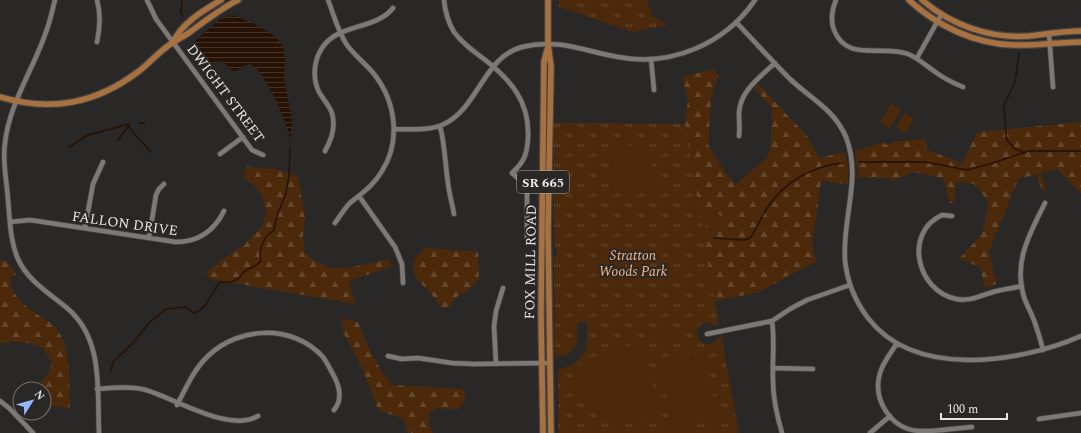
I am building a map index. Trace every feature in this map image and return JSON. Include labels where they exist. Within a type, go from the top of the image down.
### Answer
[{"type":"main road","points":[[173,42],[188,23],[221,0]]},
{"type":"main road","points":[[0,97],[41,104],[75,102],[94,97],[113,89],[131,77],[173,42],[188,34],[215,13],[238,0]]},
{"type":"main road","name":"FOX MILL ROAD","points":[[548,0],[548,44],[551,66],[548,228],[551,433]]},
{"type":"main road","points":[[909,0],[920,10],[938,22],[965,35],[992,42],[1015,45],[1081,42]]},
{"type":"main road","points":[[922,0],[941,15],[966,26],[995,34],[1022,36],[1081,31]]},
{"type":"main road","name":"FOX MILL ROAD","points":[[542,433],[544,62],[548,44]]},
{"type":"street","points":[[55,0],[46,32],[8,123],[4,144],[10,222],[14,250],[25,270],[37,284],[72,313],[86,331],[95,357],[99,433]]},
{"type":"street","points":[[97,0],[100,28],[97,42]]},
{"type":"street","name":"DWIGHT STREET","points":[[146,0],[156,19],[252,150],[263,155]]},
{"type":"street","points":[[328,0],[341,33],[351,51],[373,73],[385,91],[391,108],[394,129],[393,144],[385,166],[374,182],[343,211],[335,223]]},
{"type":"street","points":[[444,0],[448,18],[457,36],[468,47],[507,78],[516,90],[524,106],[528,126],[527,146],[521,164],[512,173],[521,181],[527,190],[527,238]]},
{"type":"street","points":[[394,129],[422,129],[440,126],[452,120],[460,113],[502,58],[516,49],[531,45],[548,44],[575,47],[631,59],[651,59],[675,56],[698,48],[719,36],[736,22],[755,0]]},
{"type":"street","points":[[836,0],[832,12],[833,26],[838,36],[844,43],[857,50],[895,50],[910,55],[917,58],[942,77],[963,87]]},
{"type":"street","points":[[325,151],[333,134],[333,120],[330,108],[318,88],[315,76],[316,62],[322,48],[326,42],[341,33],[384,17],[393,8]]},
{"type":"street","points":[[917,58],[941,15]]},
{"type":"street","points":[[736,22],[791,80],[818,100],[841,128],[848,144],[853,165],[845,251],[846,271],[850,285],[859,305],[871,322],[882,333],[897,343],[914,351],[926,355],[952,359],[1011,356],[1043,350],[1081,336]]},
{"type":"street","points":[[1049,34],[1053,87]]},
{"type":"street","points":[[651,59],[654,90]]},
{"type":"street","points":[[739,136],[739,113],[742,100],[751,85],[775,63]]},
{"type":"street","points":[[440,126],[446,154],[448,185],[454,214]]},
{"type":"street","points":[[220,154],[243,137]]},
{"type":"street","points":[[86,228],[94,184],[102,162]]},
{"type":"street","points":[[149,238],[156,195],[164,184]]},
{"type":"street","points":[[359,196],[395,247],[402,264],[403,283]]},
{"type":"street","points":[[1043,350],[1024,296],[1021,266],[1023,250],[1045,202]]},
{"type":"street","name":"FALLON DRIVE","points":[[10,222],[30,220],[176,242],[194,240],[205,235],[214,227],[224,211]]},
{"type":"street","points":[[952,216],[942,215],[933,221],[925,231],[920,245],[919,258],[923,271],[926,278],[934,287],[951,298],[963,300],[977,298],[997,290],[1022,286]]},
{"type":"street","points":[[707,334],[772,321],[790,309],[808,300],[850,285]]},
{"type":"street","points":[[496,364],[494,326],[496,311],[503,288]]},
{"type":"street","points":[[772,321],[774,339],[774,395],[782,433]]},
{"type":"street","points":[[176,405],[200,365],[216,349],[226,342],[241,336],[268,333],[294,338],[312,348],[322,356],[329,366],[338,387],[340,399],[334,410]]},
{"type":"street","points":[[897,343],[883,367],[878,384],[881,402],[890,416],[904,427],[920,431],[972,427]]},
{"type":"street","points":[[388,356],[402,359],[418,358],[452,363],[550,363]]},
{"type":"street","points":[[773,368],[813,369]]},
{"type":"street","points":[[97,389],[138,389],[158,395],[205,420]]},
{"type":"street","points":[[0,401],[9,408],[33,433]]},
{"type":"street","points":[[1039,419],[1081,413]]},
{"type":"street","points":[[225,425],[246,424],[253,421],[258,416]]},
{"type":"street","points":[[870,433],[890,416]]},
{"type":"green space","points":[[559,0],[647,0],[652,16],[668,25],[633,32],[559,7]]},
{"type":"green space","points":[[714,69],[718,76],[711,98],[708,145],[735,185],[768,157],[771,143],[772,108],[754,88],[758,84],[807,136],[819,158],[845,152],[848,167],[848,184],[821,181],[812,246],[816,262],[759,292],[716,301],[714,301],[685,124],[688,99],[682,77]]},
{"type":"green space","points":[[891,104],[901,109],[890,128],[880,122]]},
{"type":"green space","points":[[905,113],[914,119],[905,133],[896,127]]},
{"type":"green space","points":[[1081,122],[1081,194],[1057,169],[1041,173],[1046,190],[1042,191],[1037,174],[1018,179],[989,251],[996,284],[985,288],[980,267],[959,259],[982,234],[989,202],[974,184],[956,181],[954,203],[950,203],[943,178],[913,172],[892,181],[889,178],[858,177],[855,151],[884,142],[885,145],[897,141],[926,139],[927,150],[962,163],[978,132]]},
{"type":"green space","name":"Stratton Woods Park","points":[[554,123],[685,124],[719,326],[705,323],[697,328],[696,332],[700,341],[706,344],[713,343],[721,336],[739,433],[558,433],[558,372],[560,369],[576,362],[584,353],[587,339],[587,322],[577,323],[577,340],[574,348],[564,356],[555,355],[554,256],[558,255],[554,243]]},
{"type":"green space","points":[[614,143],[633,147],[646,156],[654,171],[656,190],[614,188],[611,185]]},
{"type":"green space","points":[[247,166],[276,169],[298,177],[305,217],[303,235],[304,252],[312,259],[328,267],[342,268],[389,259],[392,267],[349,282],[355,304],[211,279],[206,273],[245,244],[263,226],[266,211],[262,196],[255,186],[243,177]]},
{"type":"green space","points":[[716,212],[724,218],[714,231],[706,225]]},
{"type":"green space","points":[[425,248],[478,252],[479,279],[467,292],[456,297],[449,307],[440,307],[434,297],[416,278],[413,270],[415,258]]},
{"type":"green space","points":[[0,260],[6,261],[16,274],[10,278],[11,286],[22,303],[53,325],[61,336],[65,346],[69,367],[70,409],[52,406],[52,381],[42,381],[49,372],[52,362],[42,347],[15,341],[0,345]]},
{"type":"green space","points":[[342,318],[358,322],[378,365],[383,373],[395,385],[463,389],[466,398],[458,409],[436,408],[429,413],[429,425],[433,433],[408,433],[404,419],[378,410],[363,370],[343,332]]},
{"type":"green space","points":[[671,329],[673,339],[655,343],[652,333]]},
{"type":"green space","points":[[634,344],[643,349],[658,409],[643,416],[629,419],[615,419],[602,414],[591,407],[582,396],[577,383],[576,366]]},
{"type":"green space","points":[[704,351],[718,420],[672,429],[659,360]]},
{"type":"shaded area","points":[[234,15],[258,26],[274,36],[280,42],[284,56],[288,56],[285,59],[284,80],[292,119],[290,148],[289,133],[276,100],[261,73],[250,64],[235,71],[222,61],[219,61],[204,69],[193,48],[196,40],[219,20]]},
{"type":"waterway","points":[[182,0],[181,13],[183,16]]},
{"type":"waterway","points":[[1019,53],[1015,82],[1004,105],[1007,140],[1015,149],[1023,152]]},
{"type":"waterway","points":[[139,123],[145,123]]},
{"type":"waterway","points":[[129,124],[130,129],[151,152]]},
{"type":"waterway","points":[[69,147],[88,135],[129,124]]},
{"type":"waterway","points":[[118,140],[129,125]]},
{"type":"waterway","points":[[111,371],[113,362],[134,342],[150,322],[166,309],[186,307],[194,313],[199,311],[203,308],[214,290],[221,282],[231,282],[235,280],[240,277],[244,271],[261,261],[261,247],[266,237],[274,230],[277,216],[286,193],[289,175],[290,148]]},
{"type":"waterway","points":[[859,162],[926,162],[967,170],[1028,151],[1081,151]]},
{"type":"waterway","points":[[714,238],[744,240],[750,238],[767,208],[781,191],[799,177],[809,172],[842,163]]}]
